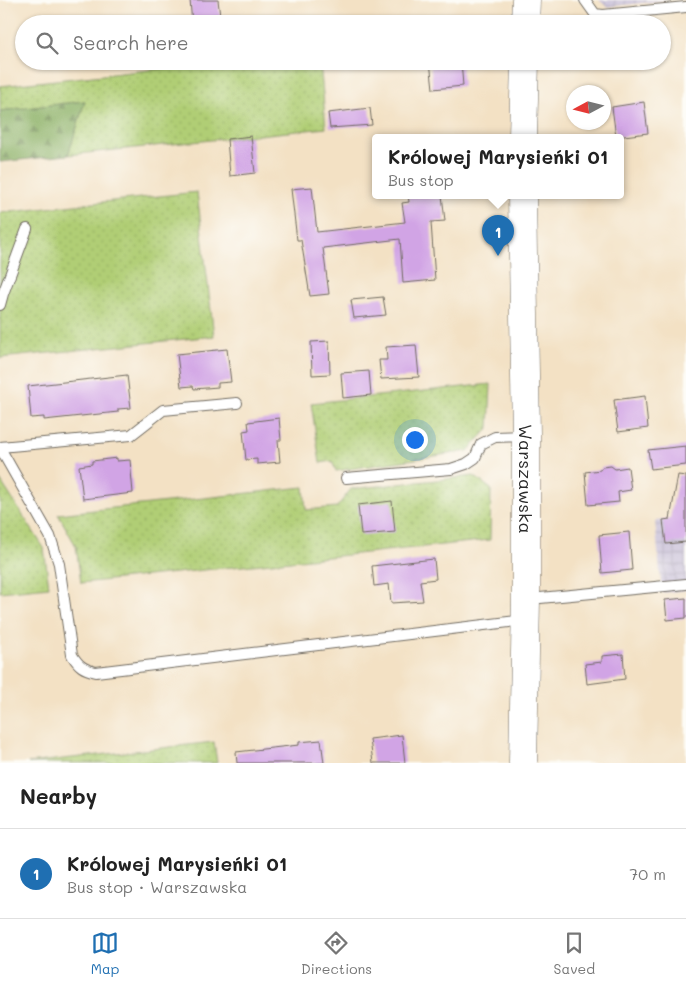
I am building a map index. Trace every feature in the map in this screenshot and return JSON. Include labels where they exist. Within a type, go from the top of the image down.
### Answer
[{"type":"main road","points":[[525,15],[526,0]]},
{"type":"main road","points":[[523,134],[524,70]]},
{"type":"main road","name":"Warszawska","points":[[522,199],[526,436],[526,609],[523,763]]},
{"type":"lane","points":[[585,0],[595,14],[604,15],[686,7]]},
{"type":"lane","points":[[0,305],[27,229]]},
{"type":"lane","points":[[237,403],[163,410],[131,435],[0,448],[50,536],[59,564],[72,655],[83,669],[96,672],[526,609],[540,598],[686,584]]},
{"type":"lane","points":[[346,478],[451,469],[466,464],[475,458],[481,444],[495,437],[526,436]]},
{"type":"shaded area","points":[[599,0],[669,0],[607,7]]},
{"type":"shaded area","points":[[686,518],[686,590],[662,593],[655,521]]},
{"type":"green space","points":[[149,70],[321,70],[326,128],[68,155],[85,101],[0,111],[0,86]]},
{"type":"green space","points":[[85,101],[68,155],[0,162],[0,111]]},
{"type":"green space","points":[[197,192],[214,336],[0,358],[0,213]]},
{"type":"green space","points":[[491,384],[489,428],[468,451],[336,471],[332,461],[320,463],[311,403]]},
{"type":"green space","points":[[474,476],[491,489],[490,540],[81,583],[76,546],[58,514],[304,487],[306,510],[337,507],[351,489]]},
{"type":"green space","points":[[0,480],[44,548],[49,587],[0,592]]},
{"type":"green space","points":[[214,742],[217,763],[28,763]]},
{"type":"building","points":[[190,0],[218,0],[220,15],[191,15]]},
{"type":"building","points":[[431,70],[462,70],[463,86],[433,89]]},
{"type":"building","points":[[644,102],[648,133],[624,136],[624,134],[616,134],[612,107]]},
{"type":"building","points":[[370,108],[372,125],[330,128],[328,113]]},
{"type":"building","points":[[251,136],[255,173],[230,176],[227,139]]},
{"type":"building","points":[[312,187],[317,232],[405,222],[402,203],[409,202],[409,199],[442,199],[445,221],[431,222],[435,280],[403,283],[400,239],[323,248],[329,294],[310,296],[301,240],[297,240],[291,189]]},
{"type":"building","points":[[383,297],[386,315],[354,318],[351,300]]},
{"type":"building","points":[[329,341],[330,374],[312,375],[311,342]]},
{"type":"building","points":[[416,345],[419,377],[381,379],[379,360],[387,360],[386,347]]},
{"type":"building","points":[[227,349],[231,382],[218,383],[218,387],[194,389],[193,386],[181,387],[177,354]]},
{"type":"building","points":[[369,371],[371,395],[343,398],[341,373]]},
{"type":"building","points":[[127,375],[131,408],[118,409],[118,412],[44,420],[44,417],[31,418],[28,386]]},
{"type":"building","points":[[645,396],[648,428],[618,432],[614,400]]},
{"type":"building","points":[[279,418],[280,462],[257,464],[257,459],[246,460],[243,431],[249,430],[248,422]]},
{"type":"building","points":[[686,446],[686,465],[651,469],[648,450]]},
{"type":"building","points":[[117,458],[117,461],[130,460],[133,493],[83,499],[79,466],[92,464],[92,461]]},
{"type":"building","points":[[611,466],[615,469],[628,467],[631,490],[618,492],[619,502],[588,505],[585,472]]},
{"type":"building","points":[[678,475],[686,476],[686,542],[666,544],[663,520],[670,519]]},
{"type":"building","points":[[392,501],[395,532],[361,535],[358,505]]},
{"type":"building","points":[[629,532],[632,570],[602,573],[599,535]]},
{"type":"building","points":[[434,559],[436,579],[420,581],[423,601],[391,603],[389,584],[374,586],[372,566]]},
{"type":"building","points":[[686,598],[686,618],[667,620],[665,600]]},
{"type":"building","points":[[623,654],[625,679],[587,684],[585,664],[602,662],[602,656]]},
{"type":"building","points":[[402,735],[405,763],[373,763],[370,739]]},
{"type":"building","points":[[321,740],[324,763],[237,763],[236,752],[299,745],[299,742]]},
{"type":"place","name":"Królowej Marysieńki 01","points":[[498,256]]}]
